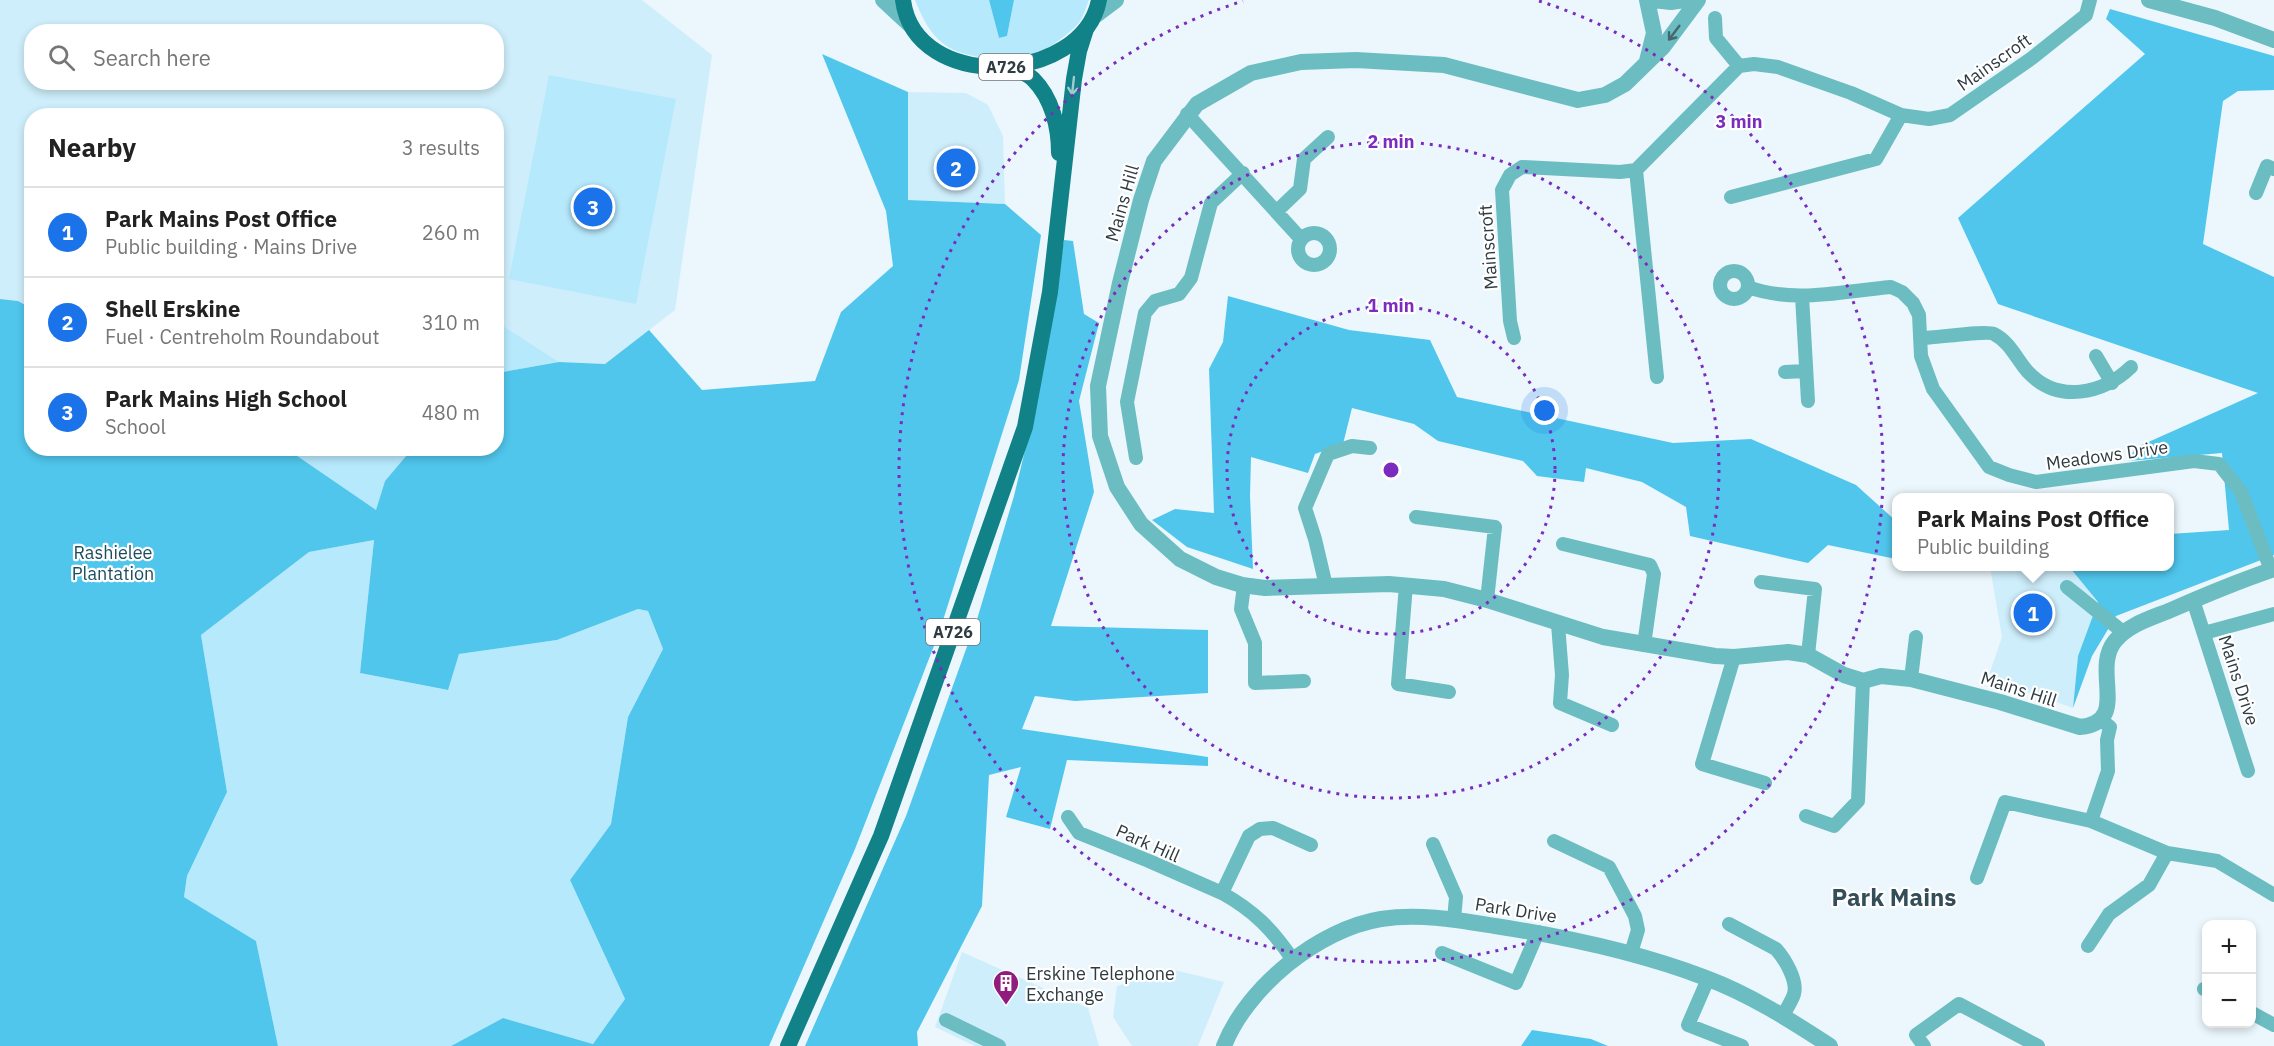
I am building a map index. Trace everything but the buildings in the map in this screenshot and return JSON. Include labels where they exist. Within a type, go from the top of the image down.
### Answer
[{"type":"main road","name":"A726","points":[[903,0],[911,26],[921,39],[936,52],[955,61],[994,68],[1012,67],[1056,52],[1071,43],[1086,29]]},
{"type":"main road","name":"A726","points":[[788,1046],[881,836],[1025,427],[1050,292],[1078,51],[1086,29],[1098,7]]},
{"type":"main road","name":"A726","points":[[1012,67],[1032,78],[1048,98],[1059,136],[1060,201]]},
{"type":"street","points":[[883,0],[911,26]]},
{"type":"street","points":[[1098,7],[1116,0]]},
{"type":"street","points":[[1647,0],[1654,33],[1647,62]]},
{"type":"street","points":[[1653,0],[1671,2],[1684,0]]},
{"type":"street","name":"Mains Hill","points":[[1698,0],[1663,47],[1625,84],[1605,95],[1578,100],[1444,65],[1356,60],[1301,62],[1251,73],[1197,104],[1187,114],[1154,161],[1141,200],[1098,386],[1100,436],[1117,487],[1141,524],[1180,559],[1216,577],[1244,585],[1265,588],[1389,584],[1444,588],[1603,637],[1644,645],[1734,657],[1788,652],[1809,655],[1844,675],[1863,681],[1881,676],[1911,679],[2000,702],[2080,727],[2091,726],[2105,715]]},
{"type":"street","name":"Mainscroft","points":[[1739,66],[1754,64],[1778,67],[1851,93],[1901,116],[1929,119],[1950,115],[2050,44],[2086,15],[2090,0]]},
{"type":"street","points":[[2149,0],[2215,18],[2274,40]]},
{"type":"street","points":[[1657,377],[1636,170],[1739,66],[1716,38],[1715,18]]},
{"type":"street","points":[[1187,114],[1301,239]]},
{"type":"street","points":[[1731,197],[1876,159],[1901,116]]},
{"type":"street","points":[[1277,211],[1300,189],[1304,159],[1328,137]]},
{"type":"street","points":[[2256,193],[2267,166],[2274,169]]},
{"type":"street","name":"Mainscroft","points":[[1514,338],[1510,321],[1502,190],[1510,175],[1522,167],[1620,172],[1636,170]]},
{"type":"street","points":[[1136,458],[1127,402],[1144,313],[1155,301],[1179,294],[1191,278],[1211,202],[1243,173]]},
{"type":"street","name":"Meadows Drive","points":[[1748,287],[1772,295],[1802,296],[1891,286],[1902,292],[1913,303],[1919,315],[1921,356],[1933,389],[1989,467],[2036,482],[2194,461],[2218,464],[2241,492],[2273,569]]},
{"type":"street","points":[[1802,296],[1808,401]]},
{"type":"street","points":[[1921,338],[1960,336],[1980,332],[1993,333],[2005,342],[2029,373],[2046,385],[2063,392],[2089,392],[2112,383],[2131,367]]},
{"type":"street","points":[[2096,356],[2112,383]]},
{"type":"street","points":[[1785,372],[1806,371]]},
{"type":"street","points":[[1326,586],[1315,538],[1305,508],[1328,454],[1352,446],[1370,448]]},
{"type":"street","points":[[1416,517],[1495,527],[1487,600]]},
{"type":"street","points":[[1563,544],[1650,565],[1654,574],[1644,645]]},
{"type":"street","points":[[2091,821],[2108,771],[2107,740],[2110,727],[2105,715],[2105,672],[2113,644],[2123,632],[2193,600],[2273,569]]},
{"type":"street","points":[[1761,582],[1815,589],[1809,655]]},
{"type":"street","points":[[1244,585],[1241,609],[1255,644],[1255,683],[1304,681]]},
{"type":"street","points":[[1406,585],[1398,684],[1449,692]]},
{"type":"street","points":[[2067,587],[2123,632]]},
{"type":"street","name":"Mains Drive","points":[[2193,600],[2248,771]]},
{"type":"street","points":[[2204,633],[2274,614]]},
{"type":"street","points":[[1558,624],[1562,675],[1560,703],[1612,725]]},
{"type":"street","points":[[1911,679],[1916,637]]},
{"type":"street","points":[[1734,657],[1702,764],[1765,783]]},
{"type":"street","points":[[1806,816],[1834,826],[1858,801],[1863,681]]},
{"type":"street","points":[[1977,878],[2005,802],[2091,821],[2167,853],[2217,861],[2274,896]]},
{"type":"street","name":"Park Hill","points":[[1068,817],[1079,833],[1149,861],[1246,906],[1278,938],[1293,960]]},
{"type":"street","points":[[1222,893],[1249,836],[1260,829],[1273,828],[1311,845]]},
{"type":"street","points":[[1554,841],[1609,867],[1635,916],[1638,930],[1631,953]]},
{"type":"street","points":[[1433,844],[1456,897],[1454,920]]},
{"type":"street","points":[[2088,946],[2109,914],[2149,885],[2167,853]]},
{"type":"street","name":"Park Drive","points":[[1224,1046],[1254,998],[1274,975],[1293,960],[1327,938],[1355,926],[1373,921],[1417,917],[1454,920],[1539,933],[1631,953],[1708,979],[1783,1016],[1830,1046]]},
{"type":"street","points":[[1729,924],[1776,949],[1781,955],[1795,984],[1795,993],[1783,1016]]},
{"type":"street","points":[[1443,953],[1516,983],[1539,933]]},
{"type":"street","points":[[1708,979],[1688,1025],[1742,1046]]},
{"type":"street","points":[[1924,1046],[1916,1035],[1959,1004],[2038,1046]]},
{"type":"street","points":[[2256,1015],[2274,1024]]},
{"type":"street","points":[[946,1020],[999,1046]]},
{"type":"shaded area","points":[[0,0],[642,0],[712,55],[675,310],[605,364],[559,362],[504,326],[504,108],[24,108],[24,304],[18,301],[0,299]]},
{"type":"shaded area","points":[[915,0],[989,0],[999,38],[1007,36],[1014,0],[1089,0],[1080,21],[1055,43],[1027,58],[1005,59],[969,55],[947,46],[931,31]]},
{"type":"shaded area","points":[[549,75],[676,99],[636,304],[509,279]]},
{"type":"shaded area","points":[[908,92],[966,93],[988,105],[1003,136],[1005,204],[908,200]]},
{"type":"shaded area","points":[[504,326],[559,362],[504,372]]},
{"type":"shaded area","points":[[297,456],[406,456],[385,481],[376,511]]},
{"type":"shaded area","points":[[374,540],[360,673],[447,690],[459,654],[557,640],[638,609],[648,611],[663,649],[628,717],[611,824],[570,880],[625,999],[593,1044],[503,1018],[451,1046],[278,1046],[256,941],[184,897],[187,876],[227,792],[201,635],[309,552]]},
{"type":"shaded area","points":[[1991,571],[2073,571],[2098,602],[2078,656],[2073,708],[1988,678],[2002,637]]},
{"type":"shaded area","points":[[962,952],[1088,1008],[1099,1046],[975,1046],[935,1027]]},
{"type":"shaded area","points":[[1170,969],[1224,982],[1198,1046],[1132,1046],[1113,1017],[1117,986]]},
{"type":"green space","points":[[989,0],[1014,0],[1007,36],[999,38]]},
{"type":"green space","points":[[2110,9],[2274,56],[2274,90],[2238,91],[2223,101],[2203,244],[2274,277],[2274,555],[2116,616],[2092,656],[2073,708],[2078,656],[2098,602],[2073,571],[2174,571],[2174,534],[2229,530],[2222,453],[2128,461],[2135,448],[2258,393],[1998,304],[1958,218],[2145,54],[2106,19]]},
{"type":"green space","name":"Rashielee Plantation","points":[[822,54],[908,92],[908,200],[1005,204],[1041,235],[1019,380],[939,633],[855,849],[769,1046],[451,1046],[503,1018],[593,1044],[625,999],[570,880],[611,824],[628,717],[663,649],[648,611],[638,609],[557,640],[459,654],[448,690],[360,673],[374,540],[309,552],[201,635],[227,792],[187,876],[184,897],[256,941],[278,1046],[0,1046],[0,299],[18,301],[24,304],[24,456],[297,456],[376,510],[385,481],[406,456],[504,456],[504,372],[559,362],[605,364],[649,330],[702,390],[815,381],[841,312],[893,266],[886,211]]},
{"type":"green space","points":[[1064,240],[1073,241],[1084,314],[1099,323],[1079,401],[1094,492],[1051,626],[1208,630],[1208,693],[1075,701],[1035,696],[1022,729],[1208,757],[1208,766],[1067,760],[1050,829],[1006,817],[1021,767],[989,775],[982,906],[917,1032],[918,1046],[805,1046],[906,816],[978,616],[1014,496],[1038,396]]},
{"type":"green space","points":[[1228,296],[1349,330],[1430,340],[1457,397],[1673,443],[1751,439],[1856,485],[1892,517],[1892,558],[1828,545],[1808,563],[1690,536],[1686,507],[1642,482],[1586,468],[1584,482],[1537,476],[1523,461],[1438,441],[1414,424],[1352,408],[1343,444],[1315,454],[1308,473],[1251,457],[1253,569],[1187,547],[1152,520],[1175,509],[1214,513],[1209,369],[1223,342]]},
{"type":"green space","points":[[1532,1030],[1591,1039],[1608,1046],[1521,1046]]},
{"type":"place","name":"Shell Erskine","points":[[956,168]]},
{"type":"place","name":"Park Mains High School","points":[[593,207]]},
{"type":"place","name":"Park Mains Post Office","points":[[2033,613]]},
{"type":"place","name":"Erskine Telephone Exchange","points":[[1006,1006]]},
{"type":"district","name":"Park Mains","points":[[1894,897]]}]
